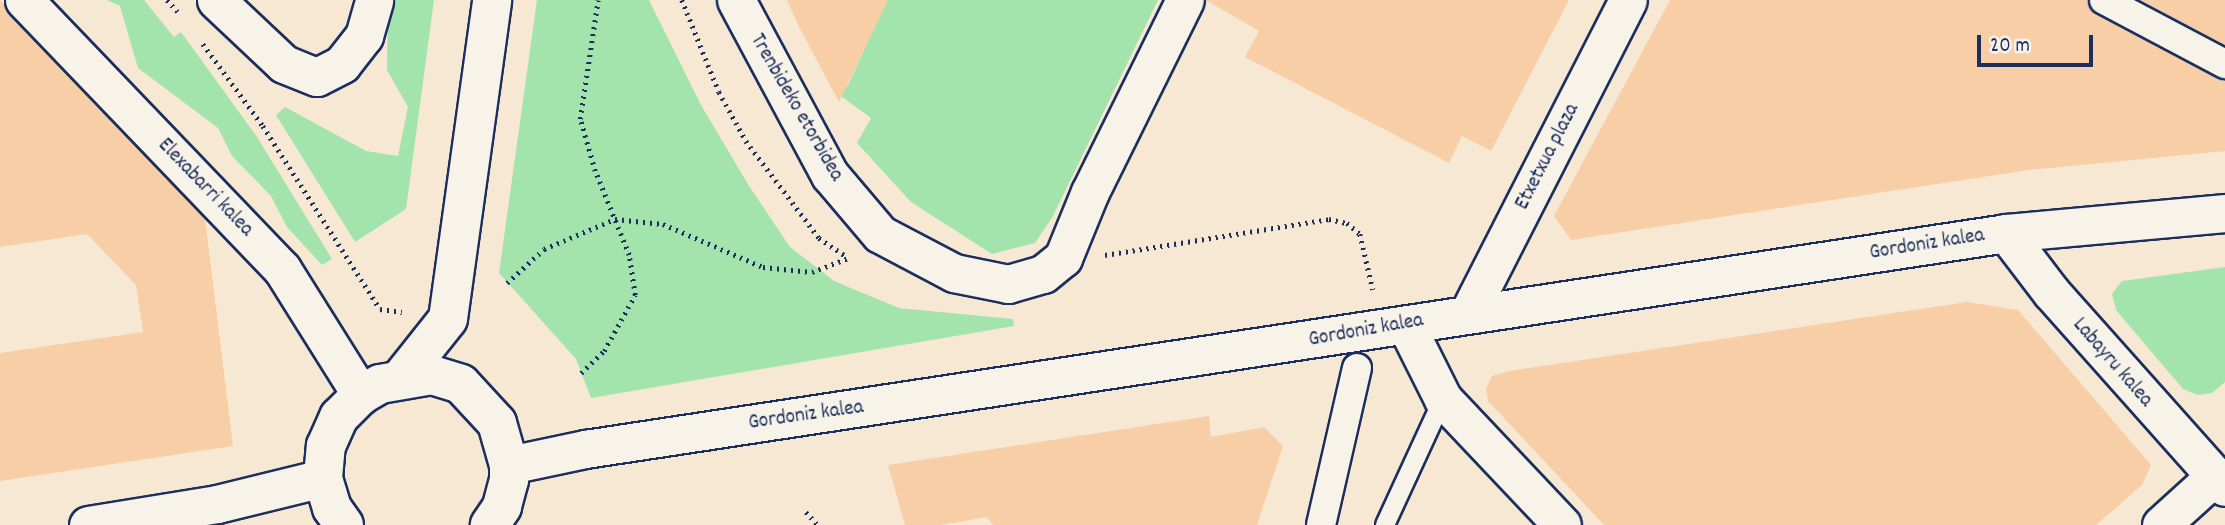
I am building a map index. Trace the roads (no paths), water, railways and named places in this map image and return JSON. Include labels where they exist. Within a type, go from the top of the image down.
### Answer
[{"type":"street","name":"Elexabarri kalea","points":[[24,0],[282,269],[361,395]]},
{"type":"street","points":[[216,0],[284,64],[317,77],[342,64],[365,36],[374,0]]},
{"type":"street","points":[[476,396],[448,319],[492,0]]},
{"type":"street","name":"Trenbideko etorbidea","points":[[736,0],[830,175],[880,234],[954,273],[1008,284],[1043,274],[1063,258],[1090,192],[1185,0]]},
{"type":"street","name":"Etxetxua plaza","points":[[1468,314],[1628,0]]},
{"type":"street","points":[[2104,0],[2225,64]]},
{"type":"street","name":"Gordoniz kalea","points":[[509,465],[585,449],[2006,233],[2225,213]]},
{"type":"street","name":"Labayru kalea","points":[[2006,233],[2051,292],[2222,476]]},
{"type":"street","points":[[401,377],[448,319]]},
{"type":"street","points":[[1406,325],[1443,399],[1562,525]]},
{"type":"street","points":[[1321,525],[1357,368]]},
{"type":"street","points":[[344,525],[332,508],[323,478],[326,446],[339,417],[361,395],[401,377],[432,375],[461,384],[476,396],[497,424],[509,465],[502,507],[490,525]]},
{"type":"street","points":[[2161,525],[2222,476]]},
{"type":"street","points":[[88,525],[217,504],[323,478]]},
{"type":"lane","points":[[1385,525],[1443,399]]}]
